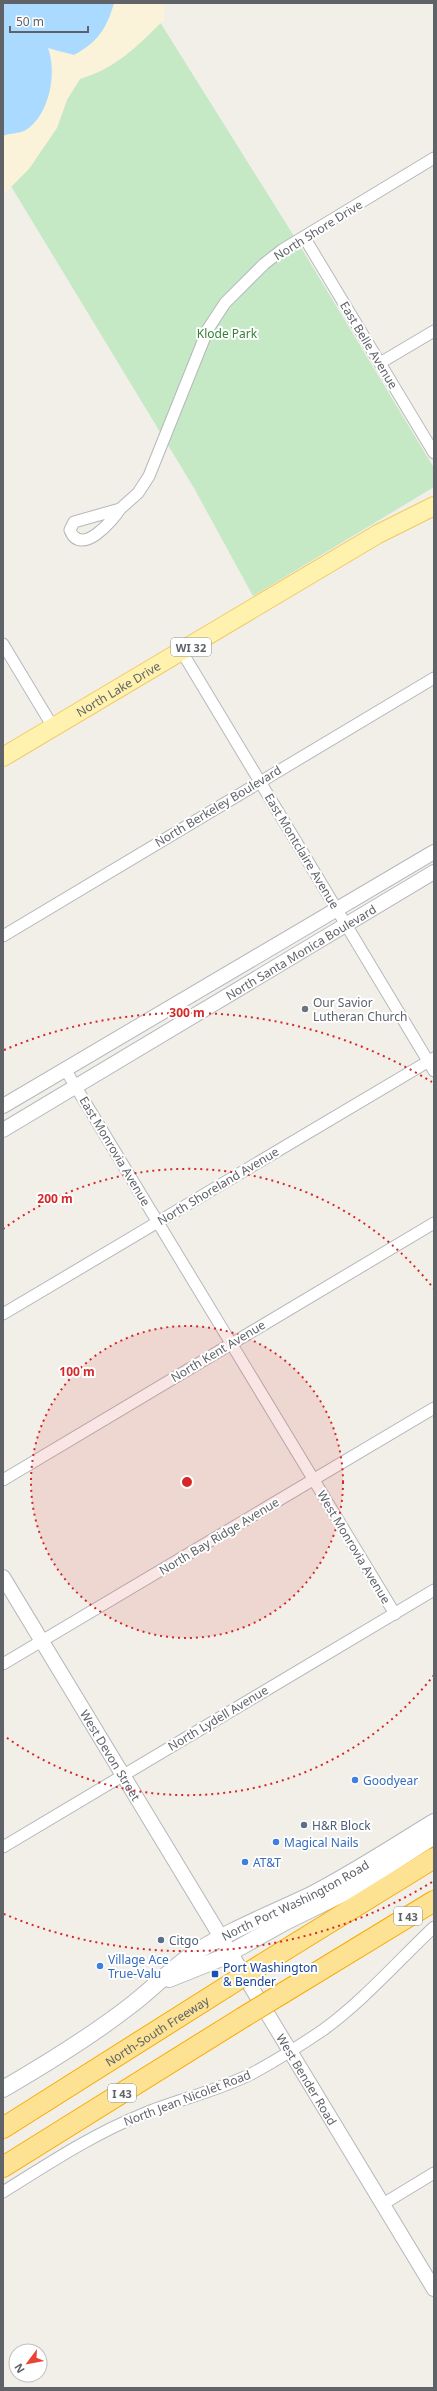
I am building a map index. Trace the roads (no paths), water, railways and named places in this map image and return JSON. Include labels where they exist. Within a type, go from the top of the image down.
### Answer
[{"type":"highway","name":"North-South Freeway","points":[[3,2128],[264,1963],[434,1858]]},
{"type":"highway","name":"I 43","points":[[3,2168],[434,1900]]},
{"type":"main road","name":"North Lake Drive","points":[[378,534],[391,522],[434,494]]},
{"type":"main road","name":"North Lake Drive","points":[[3,757],[182,652],[378,534],[434,506]]},
{"type":"main road","name":"North Port Washington Road","points":[[3,2089],[67,2050],[160,1982],[190,1956],[261,1916],[308,1896],[342,1878],[434,1822]]},
{"type":"main road","name":"North Port Washington Road","points":[[160,1982],[219,1959],[285,1922],[352,1889],[434,1836]]},
{"type":"street","name":"North Shore Drive","points":[[120,509],[138,494],[149,476],[195,357],[208,329],[225,303],[264,264],[304,237],[434,158]]},
{"type":"street","name":"East Belle Avenue","points":[[304,237],[434,453]]},
{"type":"street","points":[[380,364],[434,331]]},
{"type":"street","points":[[3,644],[53,727]]},
{"type":"street","name":"East Montclaire Avenue","points":[[182,652],[337,910],[431,1059],[434,1071]]},
{"type":"street","name":"North Berkeley Boulevard","points":[[3,936],[434,678]]},
{"type":"street","name":"North Santa Monica Boulevard","points":[[3,1106],[434,852]]},
{"type":"street","name":"North Santa Monica Boulevard","points":[[3,1130],[434,872]]},
{"type":"street","name":"North Shoreland Avenue","points":[[3,1314],[431,1059]]},
{"type":"street","name":"East Monrovia Avenue","points":[[65,1069],[314,1480]]},
{"type":"street","name":"North Kent Avenue","points":[[3,1480],[434,1223]]},
{"type":"street","name":"North Bay Ridge Avenue","points":[[3,1664],[434,1408]]},
{"type":"street","name":"West Monrovia Avenue","points":[[314,1480],[395,1614]]},
{"type":"street","name":"West Devon Street","points":[[3,1577],[180,1868]]},
{"type":"street","name":"North Lydell Avenue","points":[[3,1847],[434,1590]]},
{"type":"street","name":"West Bender Road","points":[[180,1868],[434,2289]]},
{"type":"street","name":"North Jean Nicolet Road","points":[[3,2192],[76,2147],[115,2126],[169,2104],[214,2090],[253,2073],[290,2051],[323,2030],[434,1927]]},
{"type":"street","points":[[383,2204],[434,2173]]},
{"type":"water","points":[[3,3],[114,3],[108,20],[100,34],[83,50],[74,55],[48,48],[52,69],[51,81],[46,104],[41,114],[26,130],[3,136]]},
{"type":"place","name":"Our Savior Lutheran Church","points":[[305,1009]]},
{"type":"place","name":"Goodyear","points":[[355,1780]]},
{"type":"place","name":"H&R Block","points":[[304,1825]]},
{"type":"place","name":"Magical Nails","points":[[276,1842]]},
{"type":"place","name":"AT&T","points":[[245,1862]]},
{"type":"place","name":"Citgo","points":[[161,1940]]},
{"type":"place","name":"Village Ace True-Valu","points":[[100,1966]]},
{"type":"place","name":"Port Washington & Bender","points":[[215,1974]]},
{"type":"park label","name":"Klode Park","points":[[227,333]]}]
